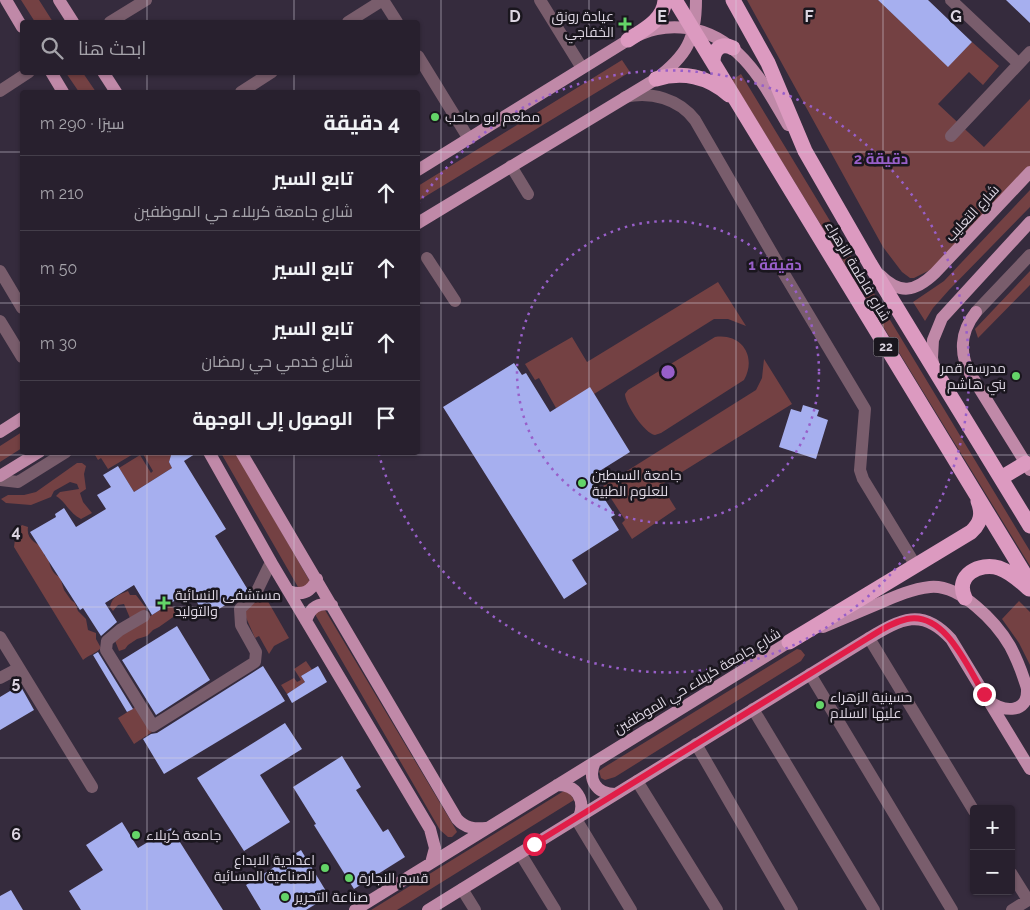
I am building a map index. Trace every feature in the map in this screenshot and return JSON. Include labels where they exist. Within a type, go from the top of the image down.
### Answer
[{"type":"highway","points":[[628,40],[658,17],[664,8],[665,0]]},
{"type":"highway","name":"شارع فاطمة الزهراء","points":[[675,0],[1030,583]]},
{"type":"highway","name":"شارع فاطمة الزهراء","points":[[733,0],[768,63],[804,150],[870,264],[1030,526]]},
{"type":"highway","points":[[713,62],[714,53],[717,49],[724,45],[733,48]]},
{"type":"highway","points":[[656,79],[681,75],[700,78],[724,91],[742,111]]},
{"type":"highway","points":[[1001,478],[1028,466]]},
{"type":"highway","points":[[789,642],[971,532],[977,527],[981,516],[980,504],[975,493]]},
{"type":"highway","points":[[965,598],[962,586],[966,576],[984,567],[995,567],[1006,571],[1030,590]]},
{"type":"main road","points":[[6,0],[20,24]]},
{"type":"main road","points":[[59,0],[72,20]]},
{"type":"main road","points":[[420,222],[656,79],[677,61],[686,50],[693,29],[696,0]]},
{"type":"main road","points":[[666,27],[675,30],[681,38],[683,48],[677,61]]},
{"type":"main road","points":[[420,169],[628,40],[647,31],[666,27],[693,29],[716,37],[733,48],[764,84],[804,150]]},
{"type":"main road","points":[[53,75],[62,90]]},
{"type":"main road","points":[[105,75],[115,90]]},
{"type":"main road","name":"شارع التعليب","points":[[870,264],[889,284],[899,289],[917,286],[935,273],[1025,181],[1030,172]]},
{"type":"main road","points":[[935,370],[932,352],[935,334],[942,318],[1030,222]]},
{"type":"main road","points":[[976,312],[966,326],[962,352],[964,360],[971,375],[1028,466]]},
{"type":"main road","points":[[0,432],[20,419]]},
{"type":"main road","points":[[0,478],[34,455]]},
{"type":"main road","points":[[211,455],[271,562],[430,829],[436,848],[430,863]]},
{"type":"main road","points":[[243,455],[457,818],[464,825],[471,828],[488,827]]},
{"type":"main road","points":[[289,591],[295,594],[302,594],[309,590],[316,579]]},
{"type":"main road","name":"شارع جامعة كربلاء حي الموظفين","points":[[355,910],[789,642],[913,590],[940,587],[965,598],[980,610],[1006,639],[1025,680],[1030,699]]},
{"type":"main road","points":[[306,621],[312,609],[318,605],[332,605]]},
{"type":"main road","points":[[428,910],[868,638],[898,622],[914,618],[932,623],[951,639],[1030,769]]},
{"type":"main road","points":[[987,699],[1002,708],[1014,709],[1019,707],[1027,697],[1025,680]]},
{"type":"main road","points":[[595,762],[591,775],[592,781],[602,792],[615,794]]},
{"type":"main road","points":[[557,785],[564,785],[576,791],[582,804],[577,818]]},
{"type":"street","points":[[113,20],[146,0]]},
{"type":"street","points":[[351,20],[383,0],[396,20]]},
{"type":"street","points":[[540,0],[582,68]]},
{"type":"street","points":[[951,0],[1019,64]]},
{"type":"street","points":[[951,136],[1030,52]]},
{"type":"street","points":[[420,59],[469,139]]},
{"type":"street","points":[[0,91],[24,75]]},
{"type":"street","points":[[244,90],[267,75]]},
{"type":"street","points":[[625,97],[642,95],[666,99],[687,110],[695,120],[865,409],[860,470],[862,479],[916,566]]},
{"type":"street","points":[[511,166],[528,194]]},
{"type":"street","points":[[976,312],[1030,256]]},
{"type":"street","points":[[427,258],[455,301]]},
{"type":"street","points":[[0,271],[20,305]]},
{"type":"street","points":[[0,320],[20,354]]},
{"type":"street","points":[[0,478],[18,482],[61,455]]},
{"type":"street","points":[[144,616],[120,630],[107,641],[106,650],[153,726],[254,662],[256,652],[241,625],[240,608],[256,593],[271,562]]},
{"type":"street","points":[[0,637],[92,787]]},
{"type":"street","points":[[868,638],[970,805]]},
{"type":"street","points":[[0,678],[19,668]]},
{"type":"street","points":[[810,674],[952,910]]},
{"type":"street","points":[[753,709],[874,910]]},
{"type":"street","points":[[696,744],[792,910]]},
{"type":"street","points":[[637,781],[716,910]]},
{"type":"street","points":[[577,818],[631,910]]},
{"type":"street","points":[[520,853],[555,910]]},
{"type":"street","points":[[1012,910],[1029,900],[1015,879]]},
{"type":"street","points":[[462,890],[474,910]]},
{"type":"shaded area","points":[[21,0],[39,0],[52,20],[34,20]]},
{"type":"shaded area","points":[[747,0],[878,0],[948,66],[972,42],[999,66],[983,85],[969,72],[938,104],[984,147],[1030,99],[1030,166],[932,269],[914,278],[910,278],[902,272],[883,247]]},
{"type":"shaded area","points":[[622,60],[630,72],[420,200],[420,185]]},
{"type":"shaded area","points":[[741,74],[1030,551],[1030,566],[732,80]]},
{"type":"shaded area","points":[[67,75],[84,75],[95,90],[78,90]]},
{"type":"shaded area","points":[[1030,190],[1030,207],[949,290],[933,308],[925,321],[913,302],[944,281]]},
{"type":"shaded area","points":[[1030,271],[1030,285],[978,338],[975,329]]},
{"type":"shaded area","points":[[718,282],[746,326],[728,319],[714,319],[594,394],[556,408],[539,378],[535,380],[525,364],[572,337],[587,362]]},
{"type":"shaded area","points":[[715,337],[733,339],[744,348],[748,355],[749,363],[744,380],[661,433],[655,435],[646,430],[636,418],[625,394],[628,390]]},
{"type":"shaded area","points":[[764,359],[792,404],[661,485],[676,509],[632,539],[622,523],[625,520],[603,486],[756,390],[762,378]]},
{"type":"shaded area","points":[[20,433],[20,449],[0,462],[0,446]]},
{"type":"shaded area","points":[[95,455],[132,455],[108,469],[101,458],[98,460]]},
{"type":"shaded area","points":[[140,455],[151,473],[153,471],[144,455],[171,455],[169,462],[172,468],[134,492],[119,468]]},
{"type":"shaded area","points":[[222,455],[237,455],[308,578],[310,582],[308,587],[298,587]]},
{"type":"shaded area","points":[[77,463],[82,463],[86,466],[84,474],[86,489],[80,493],[83,502],[92,513],[81,519],[56,496],[60,492],[79,489],[77,484],[70,482],[54,491],[51,497],[31,505],[6,503],[1,499],[8,495],[24,495],[36,492]]},
{"type":"shaded area","points":[[22,525],[28,527],[32,540],[45,548],[44,555],[48,558],[53,572],[60,577],[64,590],[75,603],[78,611],[86,619],[88,630],[96,633],[96,639],[101,648],[83,660],[14,547],[16,531]]},
{"type":"shaded area","points":[[128,591],[130,595],[136,595],[146,608],[145,613],[130,618],[124,604],[118,605],[113,611],[110,607],[112,601],[118,595]]},
{"type":"shaded area","points":[[262,591],[289,638],[274,646],[269,654],[259,636],[255,638],[244,613]]},
{"type":"shaded area","points":[[1019,601],[1030,612],[1030,665],[1019,643],[1002,619]]},
{"type":"shaded area","points":[[170,604],[176,615],[147,636],[137,639],[125,649],[119,651],[114,638]]},
{"type":"shaded area","points":[[325,610],[455,828],[457,832],[452,837],[448,837],[440,830],[316,616],[316,612]]},
{"type":"shaded area","points":[[797,649],[801,650],[805,655],[801,661],[615,777],[605,780],[601,778],[599,771],[603,768]]},
{"type":"shaded area","points":[[306,661],[317,677],[308,672],[301,676],[305,682],[287,694],[281,685],[294,678],[297,682],[301,680],[294,669]]},
{"type":"shaded area","points":[[137,706],[152,732],[134,744],[118,718]]},
{"type":"shaded area","points":[[567,789],[574,800],[397,910],[371,910]]},
{"type":"building","points":[[878,0],[928,0],[972,42],[948,67]]},
{"type":"building","points":[[1006,0],[1030,0],[1030,23]]},
{"type":"building","points":[[514,363],[522,375],[526,373],[550,412],[590,387],[630,452],[590,477],[615,515],[611,517],[619,530],[572,560],[587,584],[564,599],[443,407]]},
{"type":"building","points":[[803,405],[819,410],[817,416],[828,420],[816,459],[779,447],[791,409],[801,412]]},
{"type":"building","points":[[171,455],[193,455],[184,461],[226,529],[215,536],[248,590],[206,617],[190,591],[152,615],[134,585],[105,603],[117,622],[101,636],[83,608],[80,610],[30,532],[56,517],[55,514],[64,508],[76,527],[106,509],[97,495],[111,487],[103,475],[118,466],[134,492],[172,468],[169,462]]},
{"type":"building","points":[[177,626],[210,680],[156,715],[122,660]]},
{"type":"building","points":[[98,652],[133,709],[127,712],[93,655]]},
{"type":"building","points":[[263,666],[285,701],[164,774],[143,739],[157,733]]},
{"type":"building","points":[[318,666],[327,682],[292,703],[287,694],[305,682],[301,676]]},
{"type":"building","points":[[20,685],[34,710],[0,730],[0,697]]},
{"type":"building","points":[[285,723],[302,749],[260,775],[290,822],[244,851],[197,778]]},
{"type":"building","points":[[342,756],[361,787],[356,790],[383,832],[388,829],[405,857],[354,889],[293,787]]},
{"type":"building","points":[[122,822],[138,848],[171,828],[223,910],[81,910],[69,891],[103,870],[86,845]]},
{"type":"building","points":[[301,850],[329,896],[306,910],[261,910],[246,885]]},
{"type":"building","points":[[11,890],[23,910],[0,910],[0,896]]},
{"type":"place","name":"عيادة رونق الخفاجي","points":[[625,24]]},
{"type":"place","name":"مطعم ابو صاحب","points":[[435,117]]},
{"type":"place","name":"مدرسة قمر بني هاشم","points":[[1016,376]]},
{"type":"place","name":"جامعة السبطين للعلوم الطبية","points":[[582,483]]},
{"type":"place","name":"مستشفى النسائية والتوليد","points":[[164,603]]},
{"type":"place","name":"حسينية الزهراء عليها السلام","points":[[820,705]]},
{"type":"place","name":"جامعة كربلاء","points":[[136,835]]},
{"type":"place","name":"اعدادية الابداع الصناعية المسائية","points":[[325,868]]},
{"type":"place","name":"قسم النجارة","points":[[349,878]]},
{"type":"place","name":"صناعة التحرير","points":[[285,897]]},
{"type":"route","points":[[534,844],[868,638],[898,622],[919,618],[932,623],[943,631],[951,639],[984,694]]}]
